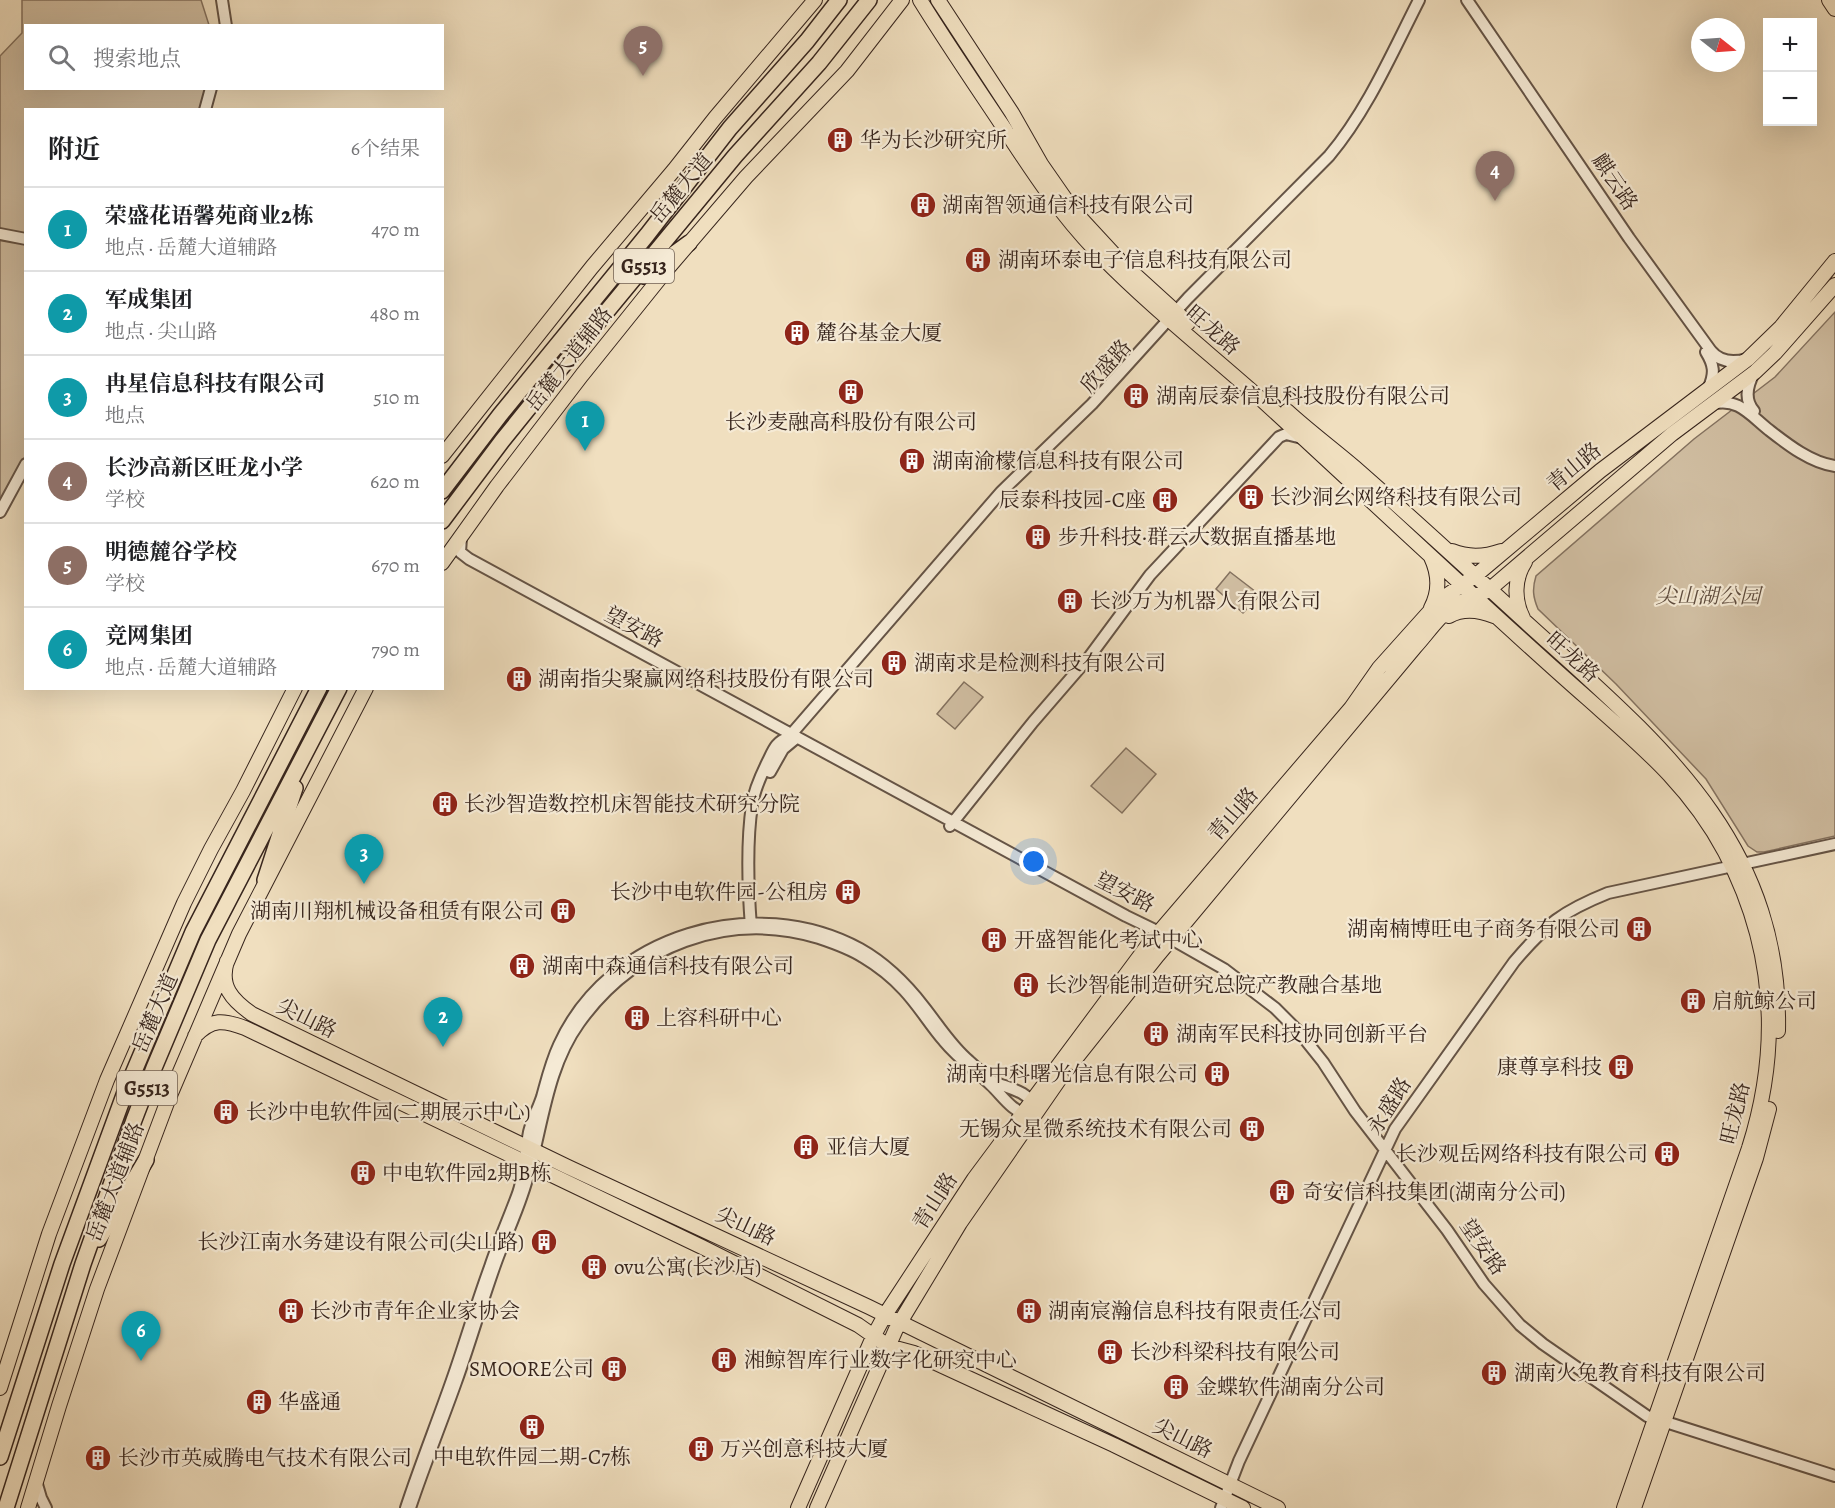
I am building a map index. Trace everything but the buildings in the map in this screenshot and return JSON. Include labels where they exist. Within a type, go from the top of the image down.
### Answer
[{"type":"highway","name":"岳麓大道","points":[[444,488],[730,128],[807,41],[839,0]]},
{"type":"highway","name":"岳麓大道","points":[[444,518],[502,441],[624,290],[735,156],[819,63],[869,0]]},
{"type":"highway","points":[[624,290],[688,243]]},
{"type":"highway","name":"岳麓大道","points":[[0,1456],[62,1264],[123,1095],[193,932],[318,690]]},
{"type":"highway","name":"岳麓大道","points":[[6,1508],[83,1264],[138,1110],[208,940],[338,690]]},
{"type":"highway","points":[[266,879],[308,747]]},
{"type":"highway","points":[[83,1264],[146,1161]]},
{"type":"main road","name":"岳麓大道辅路","points":[[444,453],[592,267],[815,0]]},
{"type":"main road","name":"岳麓大道辅路","points":[[444,561],[575,384],[688,243],[764,156],[846,71],[902,0]]},
{"type":"main road","name":"旺龙路","points":[[920,0],[1020,153],[1063,213],[1103,258],[1358,470],[1602,691],[1681,770],[1715,815],[1764,917],[1774,957],[1779,1004],[1774,1083],[1764,1131],[1659,1424],[1624,1508]]},
{"type":"main road","name":"旺龙路","points":[[938,0],[1072,210],[1107,248],[1174,317],[1365,497],[1665,768],[1695,804],[1738,867]]},
{"type":"main road","points":[[1829,0],[1835,9]]},
{"type":"main road","name":"青山路","points":[[798,1508],[873,1337],[974,1179],[1069,1066],[1164,937],[1351,708],[1380,668],[1447,594],[1475,576],[1600,471],[1748,359],[1780,327],[1835,261]]},
{"type":"main road","name":"青山路","points":[[1164,937],[1432,628],[1458,603],[1490,589],[1672,434],[1755,372],[1775,353],[1835,285]]},
{"type":"main road","points":[[1440,543],[1460,554],[1481,556],[1493,554],[1516,542]]},
{"type":"main road","points":[[1424,549],[1435,566],[1437,578],[1436,597],[1430,612]]},
{"type":"main road","points":[[1528,624],[1518,607],[1516,584],[1518,575],[1529,555]]},
{"type":"main road","points":[[1432,628],[1460,611],[1484,613],[1500,620]]},
{"type":"main road","name":"岳麓大道辅路","points":[[0,1388],[49,1234],[107,1080],[210,849],[243,791],[294,690]]},
{"type":"main road","name":"岳麓大道辅路","points":[[28,1508],[97,1289],[168,1100],[226,961],[266,879],[365,690]]},
{"type":"main road","name":"尖山路","points":[[226,961],[225,987],[240,1005],[252,1014],[885,1315],[1278,1508]]},
{"type":"main road","name":"尖山路","points":[[195,1036],[209,1024],[221,1022],[236,1025],[702,1247],[858,1325],[888,1346],[914,1353],[1037,1412],[1114,1445],[1225,1504],[1243,1508]]},
{"type":"main road","name":"青山路","points":[[817,1508],[899,1322],[1031,1110]]},
{"type":"main road","name":"旺龙路","points":[[1634,1508],[1659,1424]]},
{"type":"street","points":[[222,0],[226,24]]},
{"type":"street","name":"欣盛路","points":[[754,925],[749,854],[752,805],[763,772],[776,745],[792,738],[1000,492],[1092,404],[1174,317],[1333,159],[1356,128],[1421,0]]},
{"type":"street","name":"麒云路","points":[[1461,0],[1624,239],[1711,360],[1714,371],[1709,387]]},
{"type":"street","name":"麒云路","points":[[1467,0],[1629,238],[1711,351],[1716,357],[1724,360],[1737,362],[1748,359]]},
{"type":"street","points":[[206,108],[210,90]]},
{"type":"street","points":[[0,234],[24,239]]},
{"type":"street","points":[[1755,372],[1749,384],[1748,398],[1752,409],[1772,428],[1810,453],[1835,461]]},
{"type":"street","points":[[1712,404],[1730,402],[1741,406],[1807,456],[1835,466]]},
{"type":"street","points":[[950,823],[1030,720],[1088,654],[1147,573],[1276,435],[1280,425],[1277,414]]},
{"type":"street","points":[[950,823],[1090,656],[1150,575],[1178,544],[1279,437],[1286,434],[1304,439]]},
{"type":"street","points":[[0,512],[24,468]]},
{"type":"street","name":"望安路","points":[[462,534],[460,548],[464,556],[792,738]]},
{"type":"street","name":"望安路","points":[[444,564],[456,561],[468,564],[1126,916],[1240,985],[1272,1012],[1319,1064],[1351,1114],[1447,1230],[1484,1284],[1520,1324],[1563,1359],[1659,1424],[1835,1476]]},
{"type":"street","name":"永盛路","points":[[1225,1504],[1395,1130],[1416,1097],[1535,936],[1557,918],[1581,904],[1608,893],[1835,846]]},
{"type":"street","points":[[408,1508],[490,1265],[519,1192],[530,1148],[564,1048],[577,1025],[609,986],[635,966],[679,943],[711,933],[754,925],[783,924],[836,938],[864,952],[889,970],[908,988],[966,1059],[994,1081],[1014,1088],[1031,1110]]},
{"type":"street","points":[[36,1480],[40,1498],[46,1508]]},
{"type":"green space","points":[[22,0],[201,0],[209,24],[24,24],[24,90],[211,90],[205,108],[24,108],[24,466],[0,512],[0,56],[22,33]]},
{"type":"green space","name":"尖山湖公园","points":[[1835,312],[1835,836],[1757,852],[1748,846],[1706,779],[1616,684],[1538,609],[1534,597],[1534,585],[1536,576],[1694,439],[1775,377]]},
{"type":"green space","points":[[1230,572],[1260,595],[1243,613],[1216,589]]},
{"type":"green space","points":[[964,682],[983,697],[955,729],[937,714]]},
{"type":"green space","points":[[1126,748],[1156,774],[1122,813],[1091,786]]},
{"type":"place","name":"明德麓谷学校","points":[[643,76]]},
{"type":"place","name":"华为长沙研究所","points":[[840,140]]},
{"type":"place","name":"长沙高新区旺龙小学","points":[[1495,201]]},
{"type":"place","name":"湖南智领通信科技有限公司","points":[[923,205]]},
{"type":"place","name":"湖南环泰电子信息科技有限公司","points":[[978,260]]},
{"type":"place","name":"麓谷基金大厦","points":[[797,333]]},
{"type":"place","name":"长沙麦融高科股份有限公司","points":[[851,392]]},
{"type":"place","name":"湖南辰泰信息科技股份有限公司","points":[[1136,396]]},
{"type":"place","name":"荣盛花语馨苑商业2栋","points":[[585,451]]},
{"type":"place","name":"湖南渝檬信息科技有限公司","points":[[912,461]]},
{"type":"place","name":"长沙洞幺网络科技有限公司","points":[[1251,497]]},
{"type":"place","name":"辰泰科技园-C座","points":[[1165,500]]},
{"type":"place","name":"步升科技·群云大数据直播基地","points":[[1038,537]]},
{"type":"place","name":"长沙万为机器人有限公司","points":[[1070,601]]},
{"type":"place","name":"湖南求是检测科技有限公司","points":[[894,663]]},
{"type":"place","name":"湖南指尖聚赢网络科技股份有限公司","points":[[519,679]]},
{"type":"place","name":"长沙智造数控机床智能技术研究分院","points":[[445,804]]},
{"type":"place","name":"冉星信息科技有限公司","points":[[364,884]]},
{"type":"place","name":"长沙中电软件园-公租房","points":[[848,892]]},
{"type":"place","name":"湖南川翔机械设备租赁有限公司","points":[[563,911]]},
{"type":"place","name":"湖南楠博旺电子商务有限公司","points":[[1639,929]]},
{"type":"place","name":"开盛智能化考试中心","points":[[994,940]]},
{"type":"place","name":"湖南中森通信科技有限公司","points":[[522,966]]},
{"type":"place","name":"长沙智能制造研究总院产教融合基地","points":[[1026,985]]},
{"type":"place","name":"启航鲸公司","points":[[1693,1001]]},
{"type":"place","name":"上容科研中心","points":[[637,1018]]},
{"type":"place","name":"湖南军民科技协同创新平台","points":[[1156,1034]]},
{"type":"place","name":"军成集团","points":[[443,1047]]},
{"type":"place","name":"康尊享科技","points":[[1621,1067]]},
{"type":"place","name":"湖南中科曙光信息有限公司","points":[[1217,1074]]},
{"type":"place","name":"长沙中电软件园(二期展示中心)","points":[[226,1112]]},
{"type":"place","name":"无锡众星微系统技术有限公司","points":[[1252,1129]]},
{"type":"place","name":"亚信大厦","points":[[806,1147]]},
{"type":"place","name":"长沙观岳网络科技有限公司","points":[[1667,1154]]},
{"type":"place","name":"中电软件园2期B栋","points":[[363,1173]]},
{"type":"place","name":"奇安信科技集团(湖南分公司)","points":[[1282,1192]]},
{"type":"place","name":"长沙江南水务建设有限公司(尖山路)","points":[[544,1242]]},
{"type":"place","name":"ovu公寓(长沙店)","points":[[594,1267]]},
{"type":"place","name":"长沙市青年企业家协会","points":[[291,1311]]},
{"type":"place","name":"湖南宸瀚信息科技有限责任公司","points":[[1029,1311]]},
{"type":"place","name":"长沙科梁科技有限公司","points":[[1110,1352]]},
{"type":"place","name":"湘鲸智库行业数字化研究中心","points":[[724,1360]]},
{"type":"place","name":"竞网集团","points":[[141,1361]]},
{"type":"place","name":"SMOORE公司","points":[[614,1369]]},
{"type":"place","name":"湖南火兔教育科技有限公司","points":[[1494,1373]]},
{"type":"place","name":"金蝶软件湖南分公司","points":[[1176,1387]]},
{"type":"place","name":"华盛通","points":[[259,1402]]},
{"type":"place","name":"中电软件园二期-C7栋","points":[[532,1427]]},
{"type":"place","name":"万兴创意科技大厦","points":[[701,1449]]},
{"type":"place","name":"长沙市英威腾电气技术有限公司","points":[[98,1458]]}]
